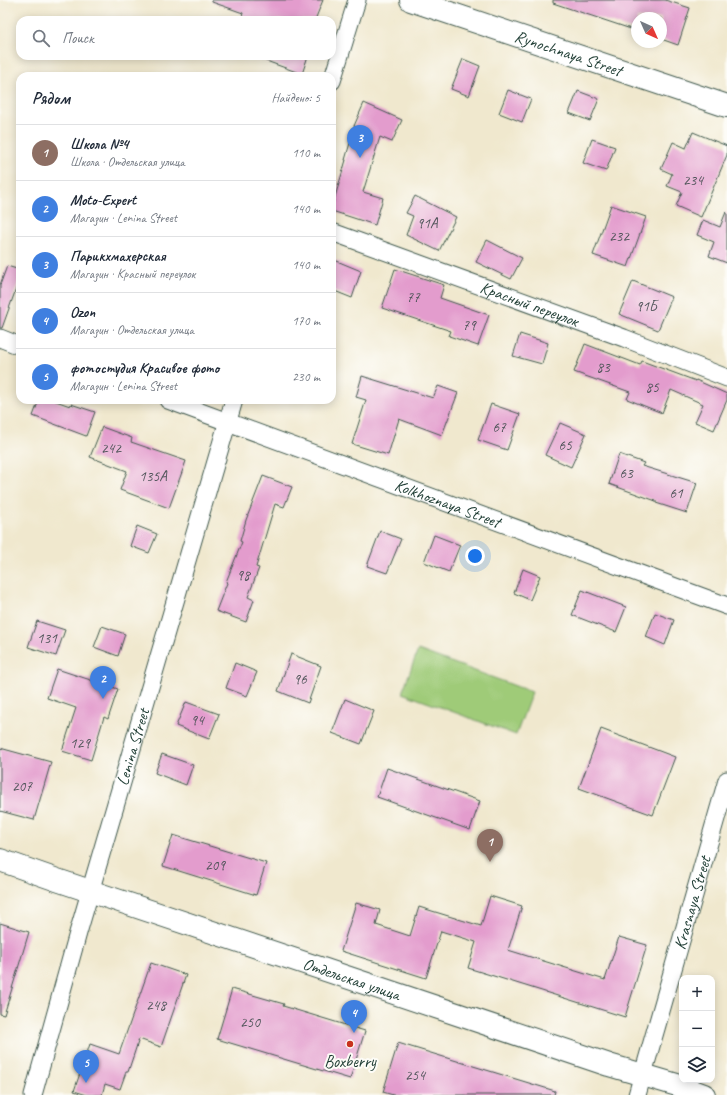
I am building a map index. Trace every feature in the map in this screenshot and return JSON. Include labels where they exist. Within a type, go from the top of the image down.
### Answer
[{"type":"street","points":[[335,72],[357,0]]},
{"type":"street","name":"Rynochnaya Street","points":[[411,0],[727,106]]},
{"type":"street","name":"Красный переулок","points":[[336,233],[624,338],[727,378]]},
{"type":"street","points":[[0,338],[16,344]]},
{"type":"street","name":"Kolkhoznaya Street","points":[[179,404],[727,606]]},
{"type":"street","name":"Lenina Street","points":[[33,1095],[76,941],[233,404]]},
{"type":"street","name":"Krasnaya Street","points":[[640,1085],[727,780]]},
{"type":"street","name":"Отдельская улица","points":[[0,860],[594,1060],[640,1085],[677,1085],[704,1095]]},
{"type":"green space","points":[[418,650],[532,692],[516,735],[402,693]]},
{"type":"building","points":[[212,0],[323,0],[317,16],[242,16],[243,13],[212,2]]},
{"type":"building","points":[[553,0],[665,0],[690,8],[678,45],[667,41],[667,12],[631,12],[631,29],[553,3]]},
{"type":"building","points":[[463,59],[480,66],[469,96],[451,89]]},
{"type":"building","points":[[264,60],[307,60],[303,72],[296,72]]},
{"type":"building","points":[[508,90],[531,99],[522,122],[499,113]]},
{"type":"building","points":[[578,91],[599,99],[590,121],[569,113]]},
{"type":"building","points":[[364,103],[402,120],[392,142],[380,137],[363,192],[383,198],[375,225],[336,212],[336,194],[354,126]]},
{"type":"building","points":[[693,132],[727,146],[727,155],[701,217],[676,206],[682,192],[667,186],[672,174],[661,169],[673,142],[686,148]]},
{"type":"building","points":[[592,139],[615,147],[606,171],[583,163]]},
{"type":"building","points":[[415,196],[456,217],[439,251],[406,235],[413,216],[406,213]]},
{"type":"building","points":[[611,205],[646,217],[628,267],[593,255]]},
{"type":"building","points":[[726,212],[727,263],[709,256],[714,242],[697,235],[703,220],[720,227]]},
{"type":"building","points":[[487,240],[522,258],[511,279],[476,262]]},
{"type":"building","points":[[336,261],[361,271],[352,298],[336,292]]},
{"type":"building","points":[[7,266],[16,269],[16,289],[2,328],[0,328],[0,285]]},
{"type":"building","points":[[395,269],[444,285],[440,298],[489,315],[478,346],[449,336],[451,331],[382,308]]},
{"type":"building","points":[[633,281],[672,297],[658,330],[619,314]]},
{"type":"building","points":[[520,334],[548,343],[542,364],[513,356]]},
{"type":"building","points":[[585,344],[640,365],[642,361],[696,380],[727,394],[727,400],[714,430],[695,422],[703,404],[671,390],[662,413],[627,399],[630,392],[574,372]]},
{"type":"building","points":[[362,376],[433,398],[438,386],[458,393],[442,435],[399,419],[388,455],[352,444],[366,400],[356,397]]},
{"type":"building","points":[[38,404],[64,404],[70,406],[71,404],[95,412],[86,436],[33,416]]},
{"type":"building","points":[[491,404],[520,414],[507,450],[478,440]]},
{"type":"building","points":[[560,423],[586,434],[571,467],[545,455]]},
{"type":"building","points":[[102,427],[132,438],[131,442],[186,461],[169,508],[120,490],[127,471],[90,457]]},
{"type":"building","points":[[619,454],[644,463],[642,466],[697,483],[687,513],[656,503],[656,501],[609,484]]},
{"type":"building","points":[[263,476],[292,487],[284,507],[275,504],[256,567],[259,568],[248,597],[254,600],[246,622],[216,611],[242,542],[240,541],[246,520]]},
{"type":"building","points":[[137,526],[157,534],[149,553],[130,546]]},
{"type":"building","points":[[380,531],[401,539],[387,573],[367,566]]},
{"type":"building","points":[[434,535],[460,545],[449,572],[424,562]]},
{"type":"building","points":[[523,569],[540,576],[530,600],[514,593]]},
{"type":"building","points":[[582,590],[626,607],[616,632],[572,615]]},
{"type":"building","points":[[655,613],[674,620],[665,645],[646,637]]},
{"type":"building","points":[[37,621],[65,630],[56,656],[28,647]]},
{"type":"building","points":[[102,626],[125,634],[118,656],[94,647]]},
{"type":"building","points":[[291,654],[321,666],[308,703],[278,691]]},
{"type":"building","points":[[235,663],[257,672],[247,696],[226,688]]},
{"type":"building","points":[[57,669],[118,689],[108,719],[104,717],[91,760],[62,751],[76,708],[47,698]]},
{"type":"building","points":[[345,699],[374,711],[361,744],[332,733]]},
{"type":"building","points":[[186,702],[219,714],[209,739],[176,726]]},
{"type":"building","points":[[601,729],[675,757],[653,815],[579,788]]},
{"type":"building","points":[[0,748],[51,762],[34,820],[0,811]]},
{"type":"building","points":[[162,754],[193,765],[186,785],[155,773]]},
{"type":"building","points":[[387,768],[480,801],[470,830],[377,797]]},
{"type":"building","points":[[173,835],[266,863],[256,895],[163,866]]},
{"type":"building","points":[[490,896],[522,906],[508,950],[605,980],[619,937],[647,945],[625,1017],[468,968],[476,942],[441,931],[426,978],[341,951],[356,903],[380,910],[376,925],[410,936],[419,907],[481,926]]},
{"type":"building","points":[[0,923],[29,932],[4,1015],[0,1014]]},
{"type":"building","points":[[151,963],[186,975],[161,1047],[139,1039],[128,1072],[126,1072],[120,1089],[105,1084],[102,1095],[87,1095],[74,1091],[90,1044],[119,1054]]},
{"type":"building","points":[[232,989],[284,1004],[283,1006],[365,1031],[350,1079],[217,1039]]},
{"type":"building","points":[[398,1043],[555,1091],[554,1095],[393,1095],[383,1092]]},
{"type":"place","name":"Парикхмахерская","points":[[360,158]]},
{"type":"place","name":"Moto-Expert","points":[[103,699]]},
{"type":"place","name":"Школа №4","points":[[490,862]]},
{"type":"place","name":"Ozon","points":[[354,1033]]},
{"type":"place","name":"Boxberry","points":[[350,1044]]},
{"type":"place","name":"фотостудия Красивое фото","points":[[86,1083]]}]
